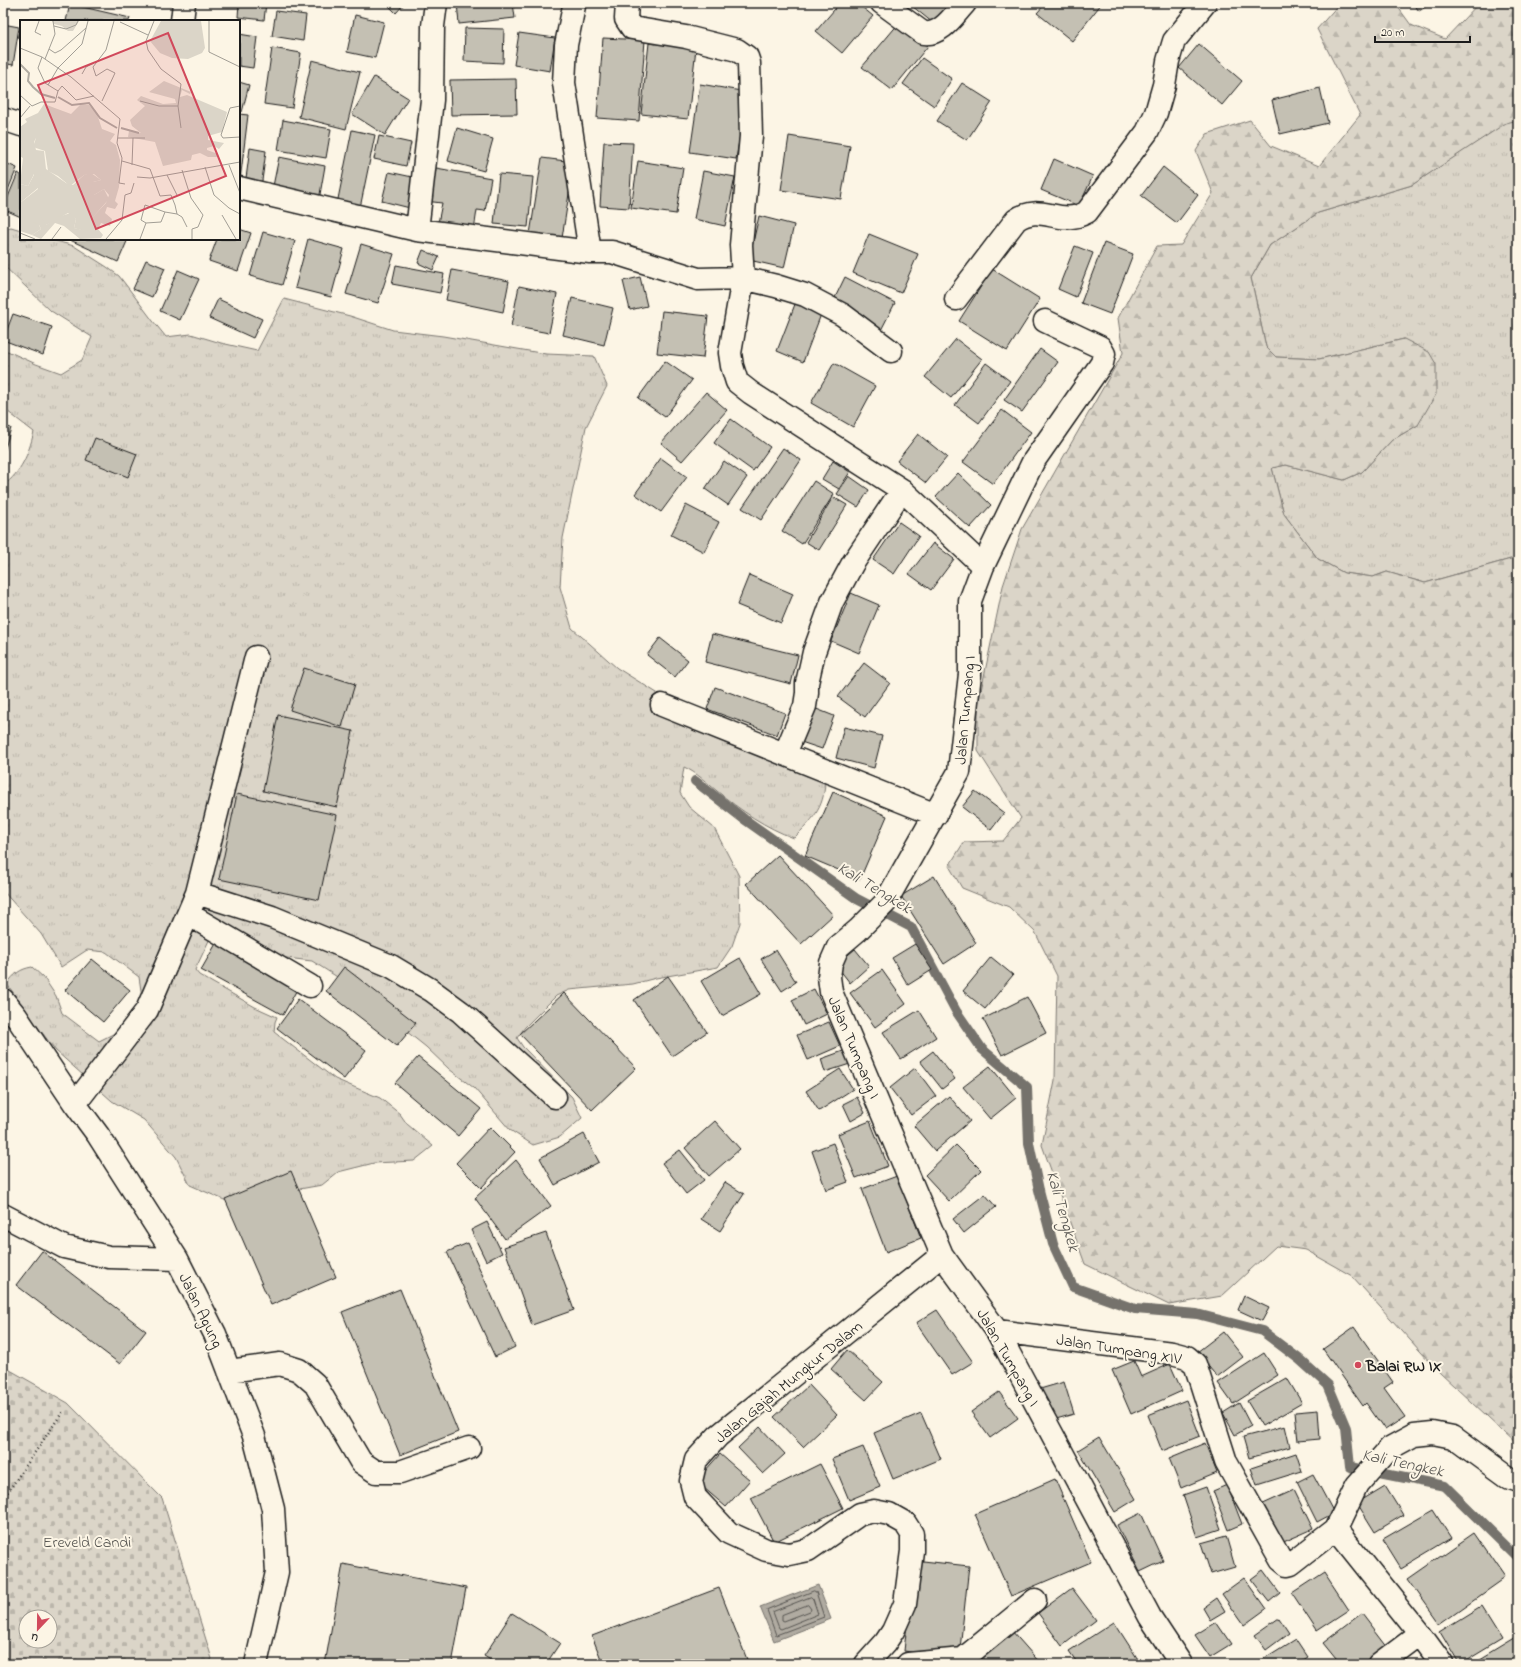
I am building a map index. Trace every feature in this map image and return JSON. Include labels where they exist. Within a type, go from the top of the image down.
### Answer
[{"type":"street","points":[[182,20],[184,3]]},
{"type":"street","points":[[417,230],[432,100],[433,26],[436,3]]},
{"type":"street","points":[[626,3],[626,19],[632,28],[686,37],[738,50],[747,57],[749,63],[751,136],[741,245],[743,278],[730,353],[737,382],[751,393],[902,490],[983,566]]},
{"type":"street","points":[[882,3],[923,33],[930,34],[937,32],[965,3]]},
{"type":"street","points":[[956,299],[1016,220],[1024,215],[1034,212],[1069,219],[1079,217],[1087,212],[1147,132],[1156,113],[1174,41],[1205,3]]},
{"type":"street","points":[[574,6],[566,45],[564,83],[590,252]]},
{"type":"street","points":[[3,119],[20,125]]},
{"type":"street","points":[[240,188],[417,230],[590,252],[612,252],[698,279],[743,278],[776,286],[798,293],[825,305],[843,315],[892,350]]},
{"type":"street","name":"Jalan Tumpang I","points":[[1045,321],[1100,348],[1104,354],[1102,363],[1033,462],[983,566],[970,601],[970,674],[959,772],[936,815],[884,903],[858,930],[838,947],[830,963],[829,977],[831,992],[942,1255],[997,1331],[1150,1617],[1181,1664]]},
{"type":"street","points":[[785,754],[805,706],[808,693],[807,683],[814,652],[832,602],[853,562],[902,490]]},
{"type":"street","points":[[74,1104],[147,1010],[197,893],[256,657]]},
{"type":"street","points":[[662,705],[936,815]]},
{"type":"street","points":[[197,893],[272,917],[390,966],[431,990],[461,1012],[555,1097]]},
{"type":"street","points":[[188,914],[310,986]]},
{"type":"street","name":"Jalan Agung","points":[[3,1000],[16,1016],[74,1104],[98,1135],[177,1259],[215,1334],[254,1436],[273,1509],[277,1572],[256,1664]]},
{"type":"street","points":[[3,1215],[64,1247],[109,1257],[177,1259]]},
{"type":"street","name":"Jalan Gajah Mungkur Dalam","points":[[866,1664],[885,1643],[893,1631],[905,1604],[912,1551],[912,1534],[904,1523],[889,1514],[874,1511],[860,1514],[808,1550],[789,1554],[766,1550],[730,1533],[695,1497],[691,1481],[696,1460],[718,1436],[942,1255]]},
{"type":"street","name":"Jalan Tumpang XIV","points":[[997,1331],[1172,1353],[1187,1357],[1196,1364],[1226,1462],[1281,1560],[1287,1564],[1291,1564],[1336,1529],[1357,1485],[1390,1448],[1414,1436],[1433,1434],[1452,1437],[1509,1478],[1518,1481]]},
{"type":"street","points":[[229,1371],[280,1364],[299,1370],[315,1384],[361,1462],[376,1472],[400,1472],[469,1448]]},
{"type":"street","points":[[1336,1529],[1420,1634],[1442,1664]]},
{"type":"street","points":[[908,1664],[963,1659],[1035,1600]]},
{"type":"street","points":[[1380,1664],[1420,1634]]},
{"type":"path","points":[[3,1499],[64,1410]]},
{"type":"green space","points":[[1340,3],[1395,3],[1411,25],[1445,39],[1479,3],[1518,3],[1518,120],[1506,123],[1412,185],[1318,213],[1270,245],[1251,278],[1266,347],[1276,357],[1319,359],[1404,339],[1429,352],[1436,364],[1436,394],[1418,425],[1392,440],[1362,472],[1344,480],[1286,465],[1272,468],[1284,514],[1318,559],[1344,573],[1373,577],[1387,572],[1425,583],[1518,557],[1518,1446],[1440,1373],[1352,1276],[1306,1250],[1276,1246],[1222,1296],[1169,1305],[1085,1264],[1042,1145],[1055,1080],[1057,976],[1035,932],[1009,907],[962,888],[949,866],[964,842],[1003,841],[1021,818],[978,751],[978,705],[1003,586],[1022,529],[1123,353],[1118,318],[1157,246],[1181,245],[1213,193],[1196,151],[1207,134],[1250,120],[1271,146],[1319,166],[1360,115],[1317,29]]},
{"type":"green space","points":[[1518,120],[1518,557],[1425,583],[1387,572],[1373,577],[1344,573],[1318,559],[1284,514],[1272,468],[1286,465],[1344,480],[1362,472],[1392,440],[1418,425],[1404,339],[1319,359],[1276,357],[1266,347],[1251,278],[1270,245],[1318,213],[1412,185],[1506,122]]},
{"type":"green space","points":[[11,227],[20,230],[20,240],[53,240],[74,246],[107,267],[119,276],[166,337],[191,334],[221,343],[257,351],[284,299],[350,316],[393,330],[443,336],[546,354],[594,356],[607,386],[586,427],[563,538],[560,587],[572,628],[617,668],[721,733],[825,782],[822,800],[816,813],[794,838],[773,829],[744,812],[689,769],[684,767],[680,793],[689,807],[714,828],[739,876],[740,923],[732,946],[718,967],[656,978],[633,984],[569,990],[556,996],[525,1027],[517,1038],[523,1047],[572,1097],[582,1118],[560,1137],[533,1145],[510,1130],[474,1088],[449,1069],[426,1047],[342,980],[312,961],[278,957],[212,934],[195,970],[199,975],[255,1007],[277,1017],[274,1032],[335,1079],[380,1098],[400,1114],[407,1124],[433,1146],[414,1161],[374,1163],[338,1172],[322,1185],[294,1190],[238,1206],[190,1185],[176,1157],[144,1120],[112,1101],[56,1051],[7,984],[18,972],[32,967],[44,978],[56,996],[62,1013],[99,1041],[119,1031],[142,997],[139,977],[106,952],[87,950],[61,967],[41,934],[3,891],[3,486],[20,468],[34,432],[3,408],[3,349],[36,364],[61,373],[82,360],[92,337],[51,311],[3,265],[3,229]]},
{"type":"green space","name":"Ereveld Candi","points":[[3,1366],[68,1403],[162,1498],[212,1659],[206,1664],[3,1664]]},
{"type":"water","points":[[818,1585],[831,1619],[774,1641],[760,1607]]},
{"type":"building","points":[[239,3],[266,3],[264,20],[238,17]]},
{"type":"building","points":[[386,3],[405,3],[396,13]]},
{"type":"building","points":[[457,3],[513,3],[515,18],[459,24]]},
{"type":"building","points":[[637,3],[671,3],[670,7]]},
{"type":"building","points":[[840,3],[857,3],[873,16],[842,53],[816,31]]},
{"type":"building","points":[[915,3],[950,3],[933,23],[912,6]]},
{"type":"building","points":[[1046,3],[1102,3],[1072,41],[1037,13]]},
{"type":"building","points":[[1413,3],[1432,3],[1419,11]]},
{"type":"building","points":[[70,4],[130,18],[129,20],[66,20]]},
{"type":"building","points":[[276,11],[306,15],[303,41],[272,36]]},
{"type":"building","points":[[355,15],[384,22],[375,58],[347,52]]},
{"type":"building","points":[[899,23],[928,46],[892,90],[862,67]]},
{"type":"building","points":[[3,24],[19,27],[13,65],[3,63]]},
{"type":"building","points":[[465,28],[504,29],[503,63],[464,61]]},
{"type":"building","points":[[519,33],[555,38],[550,71],[514,65]]},
{"type":"building","points":[[240,34],[257,37],[253,68],[240,66]]},
{"type":"building","points":[[603,38],[645,40],[639,121],[597,118]]},
{"type":"building","points":[[649,43],[696,48],[688,119],[641,114]]},
{"type":"building","points":[[1199,44],[1242,81],[1222,105],[1179,68]]},
{"type":"building","points":[[272,48],[301,53],[292,108],[264,104]]},
{"type":"building","points":[[922,58],[952,79],[934,106],[903,84]]},
{"type":"building","points":[[312,60],[360,72],[346,129],[299,117]]},
{"type":"building","points":[[374,77],[408,98],[385,135],[352,114]]},
{"type":"building","points":[[516,79],[517,114],[451,115],[450,80]]},
{"type":"building","points":[[240,82],[249,85],[242,112],[240,111]]},
{"type":"building","points":[[962,83],[992,102],[967,140],[937,121]]},
{"type":"building","points":[[700,84],[747,92],[736,159],[690,152]]},
{"type":"building","points":[[1320,88],[1328,123],[1280,134],[1272,100]]},
{"type":"building","points":[[240,114],[248,115],[240,181]]},
{"type":"building","points":[[283,120],[331,129],[326,158],[278,150]]},
{"type":"building","points":[[457,128],[493,139],[484,171],[448,161]]},
{"type":"building","points":[[352,130],[375,135],[360,208],[337,204]]},
{"type":"building","points":[[379,136],[411,143],[406,166],[374,159]]},
{"type":"building","points":[[789,136],[850,146],[841,199],[781,190]]},
{"type":"building","points":[[604,142],[633,143],[629,208],[600,206]]},
{"type":"building","points":[[250,148],[266,151],[261,188],[245,186]]},
{"type":"building","points":[[279,157],[325,166],[319,200],[272,191]]},
{"type":"building","points":[[542,158],[574,162],[562,238],[530,234]]},
{"type":"building","points":[[1054,159],[1093,176],[1079,206],[1041,190]]},
{"type":"building","points":[[638,161],[683,168],[676,214],[631,208]]},
{"type":"building","points":[[3,162],[17,168],[3,202]]},
{"type":"building","points":[[431,167],[491,178],[485,211],[477,210],[474,230],[438,223],[442,203],[425,201]]},
{"type":"building","points":[[1163,167],[1198,195],[1177,223],[1141,196]]},
{"type":"building","points":[[703,171],[735,177],[725,226],[694,219]]},
{"type":"building","points":[[389,172],[417,178],[410,208],[382,201]]},
{"type":"building","points":[[18,173],[20,174],[20,217],[3,209]]},
{"type":"building","points":[[499,174],[533,177],[528,227],[494,224]]},
{"type":"building","points":[[759,216],[794,225],[784,268],[749,260]]},
{"type":"building","points":[[240,229],[251,233],[238,271],[209,261],[217,240],[240,240]]},
{"type":"building","points":[[263,232],[295,241],[282,285],[250,276]]},
{"type":"building","points":[[869,234],[918,254],[901,293],[853,273]]},
{"type":"building","points":[[308,239],[344,249],[331,297],[295,288]]},
{"type":"building","points":[[70,240],[128,240],[118,262]]},
{"type":"building","points":[[1104,243],[1133,254],[1110,314],[1081,303]]},
{"type":"building","points":[[361,244],[394,254],[378,303],[346,294]]},
{"type":"building","points":[[1075,246],[1093,253],[1076,297],[1058,289]]},
{"type":"building","points":[[423,250],[439,257],[433,270],[418,263]]},
{"type":"building","points":[[146,260],[165,268],[152,297],[133,289]]},
{"type":"building","points":[[396,265],[444,274],[440,293],[392,284]]},
{"type":"building","points":[[992,269],[1040,299],[1007,351],[959,321]]},
{"type":"building","points":[[178,270],[199,279],[180,320],[160,311]]},
{"type":"building","points":[[452,270],[509,281],[503,312],[446,300]]},
{"type":"building","points":[[640,277],[647,306],[630,310],[623,281]]},
{"type":"building","points":[[845,277],[895,303],[880,332],[831,306]]},
{"type":"building","points":[[519,286],[557,294],[549,333],[511,326]]},
{"type":"building","points":[[572,298],[613,308],[604,345],[563,335]]},
{"type":"building","points":[[218,299],[262,319],[253,338],[209,318]]},
{"type":"building","points":[[797,299],[823,309],[803,362],[777,351]]},
{"type":"building","points":[[662,311],[708,316],[703,358],[657,353]]},
{"type":"building","points":[[13,314],[52,327],[43,355],[3,340]]},
{"type":"building","points":[[956,339],[982,359],[951,398],[925,377]]},
{"type":"building","points":[[1040,349],[1058,362],[1022,412],[1004,400]]},
{"type":"building","points":[[665,361],[692,380],[665,417],[638,398]]},
{"type":"building","points":[[834,363],[875,386],[853,427],[811,403]]},
{"type":"building","points":[[986,363],[1010,381],[979,423],[955,405]]},
{"type":"building","points":[[706,392],[727,410],[682,461],[661,443]]},
{"type":"building","points":[[1002,410],[1031,432],[993,484],[963,462]]},
{"type":"building","points":[[731,419],[770,447],[753,471],[714,443]]},
{"type":"building","points":[[3,426],[11,428],[3,455]]},
{"type":"building","points":[[918,434],[947,457],[926,483],[897,461]]},
{"type":"building","points":[[95,438],[137,454],[128,477],[86,460]]},
{"type":"building","points":[[783,448],[801,460],[761,520],[742,508]]},
{"type":"building","points":[[661,458],[687,477],[661,512],[635,494]]},
{"type":"building","points":[[724,461],[747,477],[728,505],[705,489]]},
{"type":"building","points":[[833,461],[850,472],[839,489],[822,479]]},
{"type":"building","points":[[958,473],[991,505],[970,528],[936,497]]},
{"type":"building","points":[[849,476],[869,490],[858,507],[837,494]]},
{"type":"building","points":[[814,481],[834,494],[802,544],[782,531]]},
{"type":"building","points":[[833,497],[847,505],[819,550],[806,542]]},
{"type":"building","points":[[686,505],[719,522],[704,552],[671,535]]},
{"type":"building","points":[[899,522],[919,536],[894,574],[873,560]]},
{"type":"building","points":[[933,543],[954,559],[931,590],[909,574]]},
{"type":"building","points":[[749,575],[793,594],[781,623],[737,605]]},
{"type":"building","points":[[851,593],[879,605],[859,653],[831,641]]},
{"type":"building","points":[[712,634],[798,655],[791,684],[705,662]]},
{"type":"building","points":[[660,638],[688,660],[675,677],[647,655]]},
{"type":"building","points":[[864,663],[890,683],[865,717],[838,697]]},
{"type":"building","points":[[304,668],[355,684],[342,727],[290,710]]},
{"type":"building","points":[[715,687],[785,713],[777,735],[707,709]]},
{"type":"building","points":[[814,708],[834,716],[822,749],[801,742]]},
{"type":"building","points":[[278,715],[353,731],[337,807],[263,791]]},
{"type":"building","points":[[844,727],[882,736],[874,768],[836,758]]},
{"type":"building","points":[[975,791],[1004,813],[991,830],[962,807]]},
{"type":"building","points":[[833,792],[887,816],[860,879],[805,856]]},
{"type":"building","points":[[237,794],[337,815],[319,900],[219,879]]},
{"type":"building","points":[[778,855],[833,915],[801,944],[746,884]]},
{"type":"building","points":[[934,876],[976,943],[944,964],[901,896]]},
{"type":"building","points":[[218,940],[300,984],[283,1015],[201,970]]},
{"type":"building","points":[[915,944],[932,970],[908,985],[892,958]]},
{"type":"building","points":[[855,949],[869,966],[850,983],[836,965]]},
{"type":"building","points":[[776,950],[796,982],[782,991],[761,959]]},
{"type":"building","points":[[991,957],[1013,975],[985,1009],[963,991]]},
{"type":"building","points":[[740,958],[761,994],[722,1016],[701,981]]},
{"type":"building","points":[[92,959],[130,990],[103,1022],[65,990]]},
{"type":"building","points":[[344,967],[416,1023],[397,1046],[326,991]]},
{"type":"building","points":[[882,970],[906,1004],[875,1027],[850,993]]},
{"type":"building","points":[[668,976],[707,1032],[672,1056],[634,1000]]},
{"type":"building","points":[[814,989],[827,1014],[804,1025],[792,1000]]},
{"type":"building","points":[[564,993],[636,1068],[592,1110],[520,1034]]},
{"type":"building","points":[[1027,997],[1046,1033],[1002,1055],[983,1019]]},
{"type":"building","points":[[298,999],[366,1050],[344,1079],[277,1028]]},
{"type":"building","points":[[919,1010],[936,1037],[901,1059],[883,1032]]},
{"type":"building","points":[[829,1022],[840,1046],[808,1060],[797,1035]]},
{"type":"building","points":[[846,1050],[850,1064],[825,1072],[821,1059]]},
{"type":"building","points":[[933,1051],[955,1079],[942,1089],[920,1061]]},
{"type":"building","points":[[418,1057],[481,1109],[458,1136],[395,1083]]},
{"type":"building","points":[[990,1066],[1016,1098],[990,1119],[963,1087]]},
{"type":"building","points":[[915,1068],[936,1096],[911,1115],[890,1088]]},
{"type":"building","points":[[840,1069],[853,1089],[819,1111],[806,1091]]},
{"type":"building","points":[[949,1096],[970,1121],[935,1151],[914,1126]]},
{"type":"building","points":[[857,1097],[865,1113],[851,1121],[843,1104]]},
{"type":"building","points":[[715,1121],[740,1149],[709,1176],[685,1148]]},
{"type":"building","points":[[870,1121],[888,1166],[856,1178],[838,1134]]},
{"type":"building","points":[[490,1127],[515,1152],[481,1188],[456,1163]]},
{"type":"building","points":[[584,1134],[599,1162],[555,1185],[540,1158]]},
{"type":"building","points":[[833,1143],[848,1182],[826,1190],[812,1151]]},
{"type":"building","points":[[956,1145],[981,1170],[949,1201],[925,1175]]},
{"type":"building","points":[[680,1150],[704,1180],[686,1194],[662,1163]]},
{"type":"building","points":[[516,1160],[551,1206],[505,1239],[475,1198]]},
{"type":"building","points":[[291,1171],[336,1277],[271,1305],[225,1199]]},
{"type":"building","points":[[897,1176],[921,1238],[886,1252],[862,1189]]},
{"type":"building","points":[[725,1182],[744,1194],[720,1231],[701,1219]]},
{"type":"building","points":[[985,1194],[996,1207],[964,1233],[953,1219]]},
{"type":"building","points":[[487,1222],[502,1253],[486,1261],[471,1230]]},
{"type":"building","points":[[546,1233],[574,1310],[532,1325],[504,1247]]},
{"type":"building","points":[[468,1243],[515,1347],[495,1357],[447,1252]]},
{"type":"building","points":[[42,1251],[146,1331],[120,1364],[16,1285]]},
{"type":"building","points":[[400,1289],[458,1432],[400,1455],[342,1312]]},
{"type":"building","points":[[1244,1296],[1269,1308],[1262,1321],[1238,1310]]},
{"type":"building","points":[[937,1310],[973,1362],[952,1375],[916,1323]]},
{"type":"building","name":"Balai RW IX","points":[[1354,1327],[1393,1382],[1384,1388],[1405,1417],[1385,1430],[1366,1403],[1363,1406],[1323,1349]]},
{"type":"building","points":[[1223,1332],[1243,1357],[1217,1377],[1197,1352]]},
{"type":"building","points":[[847,1350],[883,1382],[866,1400],[831,1369]]},
{"type":"building","points":[[1264,1353],[1278,1375],[1233,1404],[1218,1383]]},
{"type":"building","points":[[1134,1361],[1141,1377],[1170,1364],[1182,1391],[1131,1414],[1112,1370]]},
{"type":"building","points":[[1287,1378],[1302,1403],[1262,1426],[1247,1401]]},
{"type":"building","points":[[1064,1382],[1074,1414],[1049,1421],[1040,1389]]},
{"type":"building","points":[[809,1385],[837,1415],[803,1447],[774,1417]]},
{"type":"building","points":[[999,1392],[1018,1418],[990,1438],[971,1412]]},
{"type":"building","points":[[1186,1400],[1200,1436],[1162,1451],[1148,1415]]},
{"type":"building","points":[[1239,1403],[1251,1426],[1235,1435],[1223,1413]]},
{"type":"building","points":[[1318,1410],[1320,1439],[1298,1441],[1295,1412]]},
{"type":"building","points":[[921,1413],[941,1459],[893,1479],[874,1433]]},
{"type":"building","points":[[1285,1426],[1290,1447],[1249,1458],[1243,1437]]},
{"type":"building","points":[[760,1427],[785,1454],[763,1474],[738,1448]]},
{"type":"building","points":[[1099,1437],[1136,1499],[1115,1512],[1078,1450]]},
{"type":"building","points":[[1205,1443],[1217,1473],[1181,1488],[1169,1458]]},
{"type":"building","points":[[863,1447],[880,1487],[849,1500],[832,1459]]},
{"type":"building","points":[[1296,1453],[1302,1471],[1257,1485],[1251,1468]]},
{"type":"building","points":[[720,1454],[750,1480],[726,1507],[696,1481]]},
{"type":"building","points":[[820,1464],[843,1508],[774,1542],[751,1498]]},
{"type":"building","points":[[1313,1474],[1334,1513],[1317,1522],[1297,1482]]},
{"type":"building","points":[[1055,1479],[1091,1562],[1011,1596],[975,1514]]},
{"type":"building","points":[[1227,1485],[1242,1524],[1228,1530],[1213,1491]]},
{"type":"building","points":[[1385,1486],[1403,1515],[1375,1532],[1357,1503]]},
{"type":"building","points":[[1206,1487],[1221,1529],[1197,1537],[1183,1495]]},
{"type":"building","points":[[1294,1490],[1313,1529],[1279,1544],[1261,1505]]},
{"type":"building","points":[[1433,1510],[1451,1538],[1401,1568],[1383,1539]]},
{"type":"building","points":[[1141,1513],[1163,1561],[1140,1572],[1117,1525]]},
{"type":"building","points":[[1474,1533],[1505,1578],[1440,1624],[1408,1579]]},
{"type":"building","points":[[1226,1536],[1235,1567],[1211,1574],[1201,1543]]},
{"type":"building","points":[[914,1560],[969,1566],[959,1658],[904,1651]]},
{"type":"building","points":[[343,1564],[466,1588],[452,1664],[325,1664]]},
{"type":"building","points":[[1263,1570],[1280,1593],[1269,1602],[1251,1579]]},
{"type":"building","points":[[1324,1572],[1349,1610],[1317,1631],[1292,1593]]},
{"type":"building","points":[[1244,1578],[1266,1609],[1244,1625],[1222,1594]]},
{"type":"building","points":[[719,1588],[748,1662],[744,1664],[603,1664],[592,1636]]},
{"type":"building","points":[[1072,1588],[1096,1620],[1062,1646],[1038,1613]]},
{"type":"building","points":[[1217,1598],[1225,1611],[1210,1620],[1203,1608]]},
{"type":"building","points":[[1482,1606],[1502,1638],[1459,1664],[1440,1632]]},
{"type":"building","points":[[512,1613],[560,1643],[546,1664],[497,1664],[484,1656]]},
{"type":"building","points":[[1361,1614],[1387,1648],[1365,1664],[1340,1664],[1323,1643]]},
{"type":"building","points":[[1279,1618],[1289,1633],[1266,1650],[1255,1635]]},
{"type":"building","points":[[1114,1622],[1141,1664],[1078,1664],[1069,1651]]},
{"type":"building","points":[[1216,1622],[1231,1644],[1210,1657],[1195,1635]]},
{"type":"building","points":[[1011,1630],[1041,1664],[971,1664]]},
{"type":"building","points":[[1517,1636],[1518,1664],[1471,1664]]},
{"type":"building","points":[[1295,1639],[1307,1657],[1296,1664],[1255,1664]]},
{"type":"waterway","name":"Kali Tengkek","points":[[695,781],[744,819],[857,899],[911,927],[956,1011],[982,1049],[1027,1087],[1029,1143],[1039,1190],[1053,1244],[1073,1287],[1135,1309],[1197,1314],[1262,1331],[1299,1359],[1328,1385],[1346,1428],[1350,1467],[1445,1486],[1518,1558]]},
{"type":"place","name":"Balai RW IX","points":[[1358,1365]]}]
